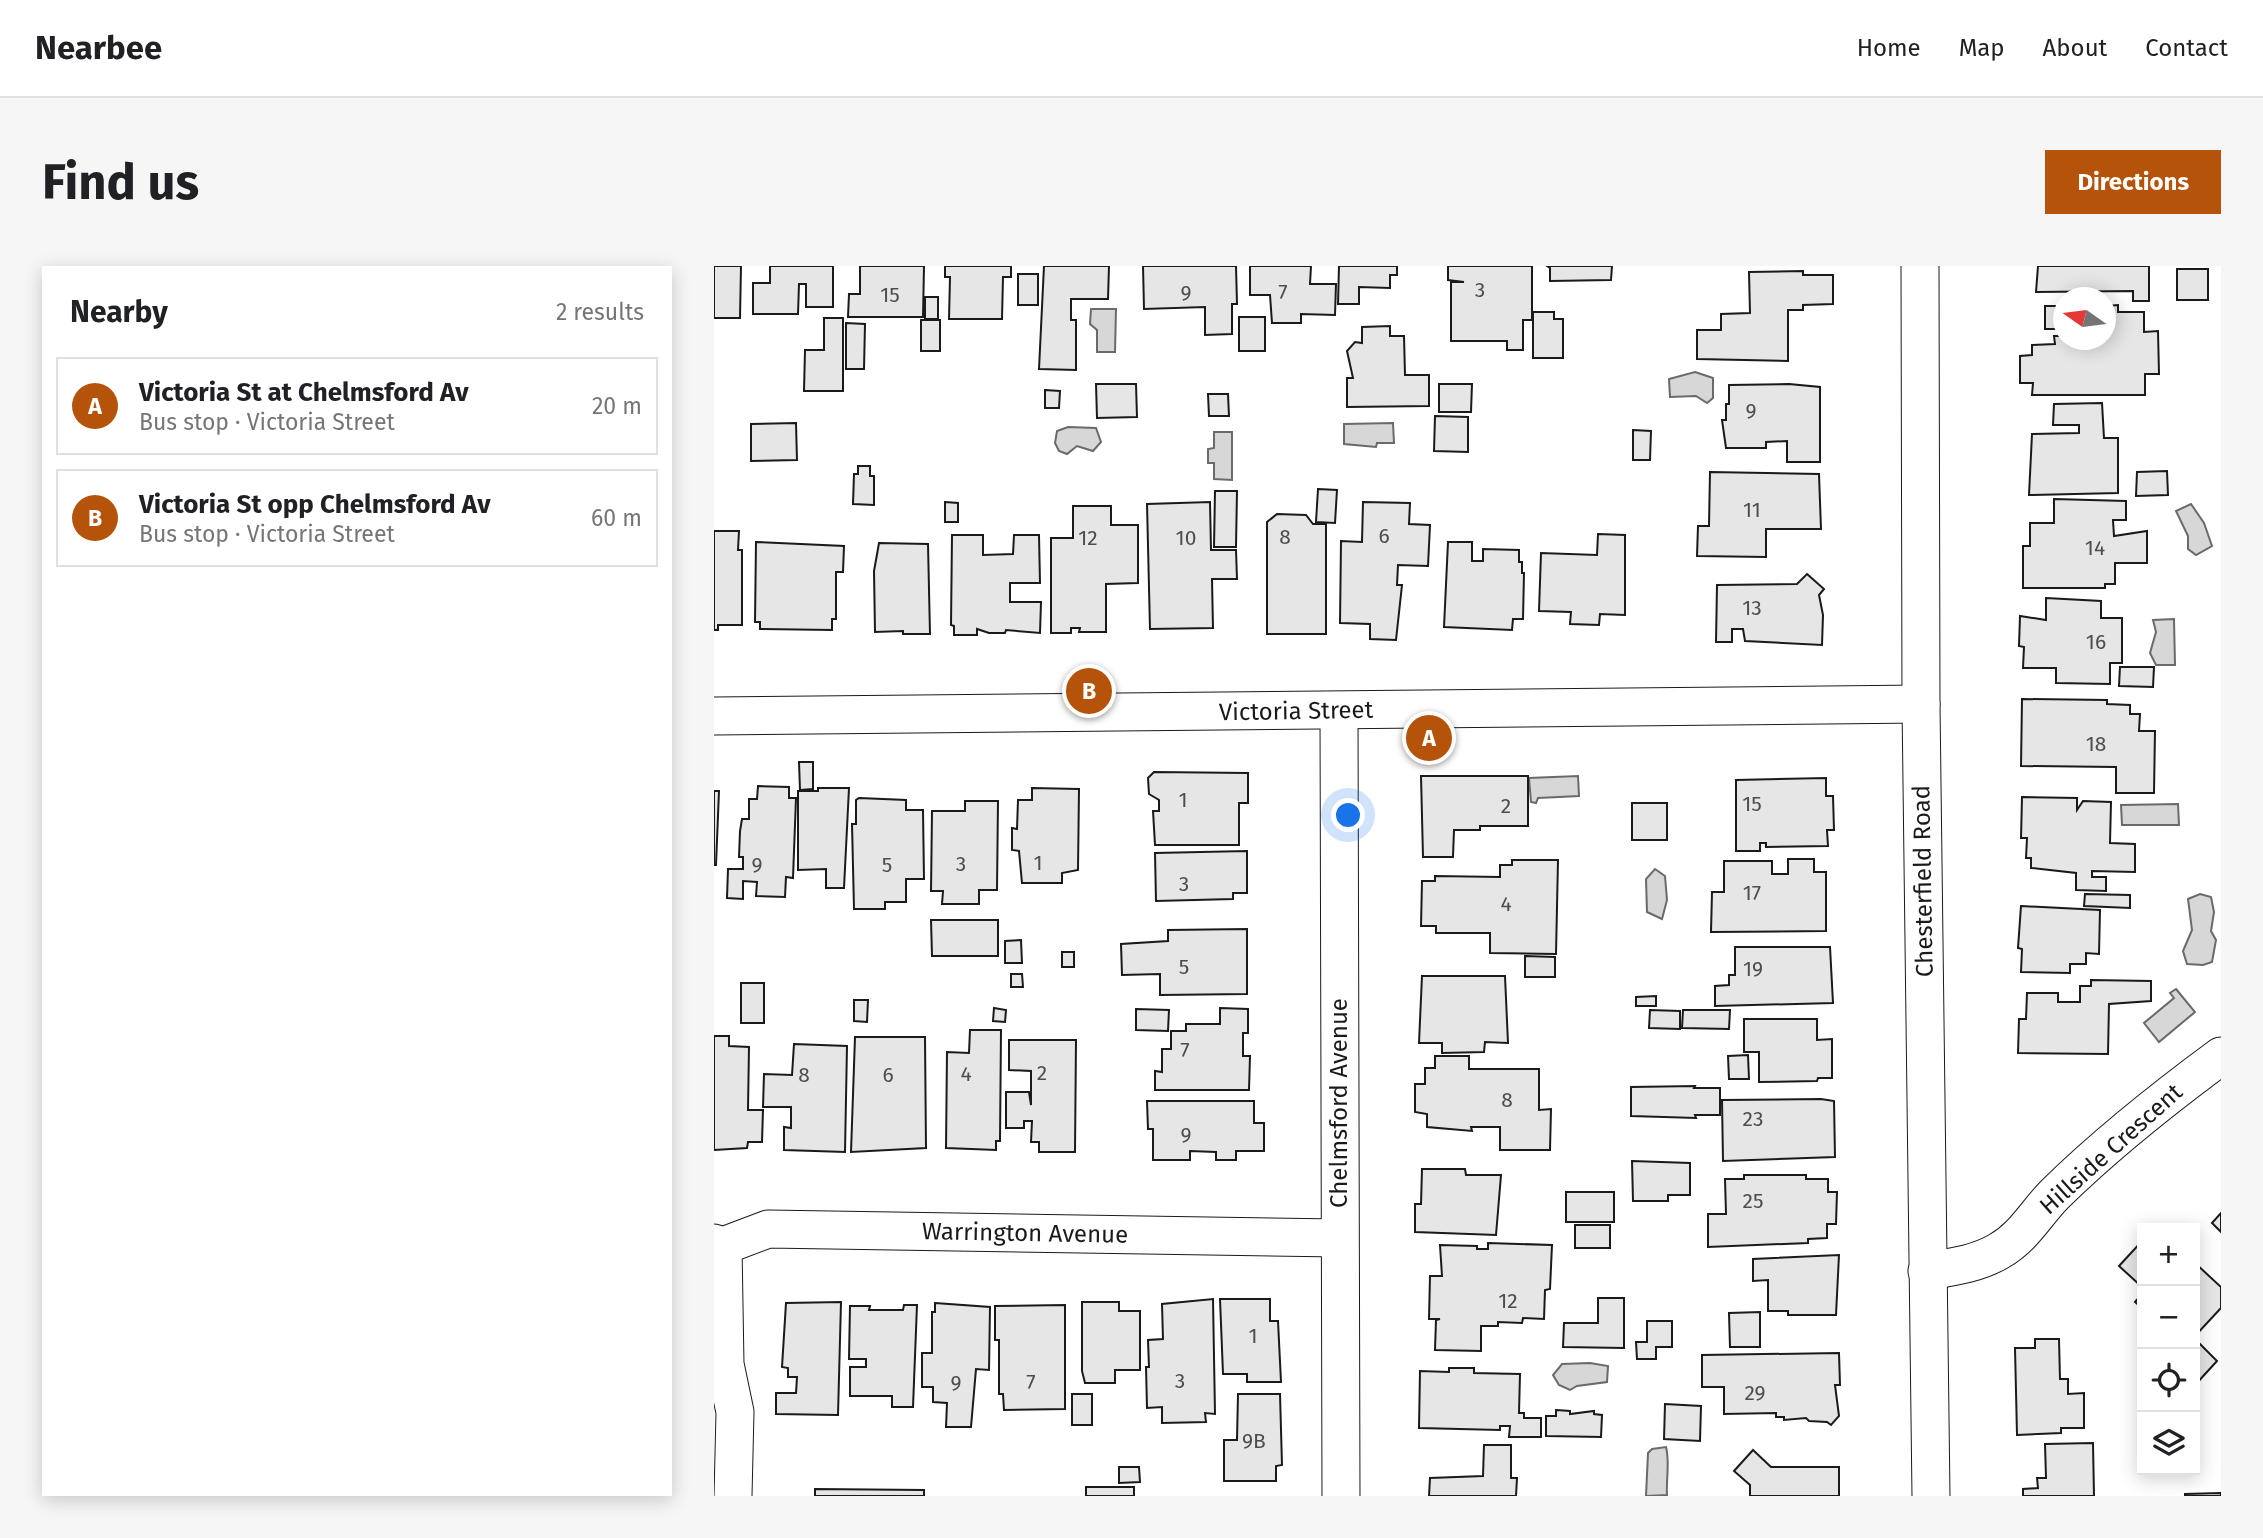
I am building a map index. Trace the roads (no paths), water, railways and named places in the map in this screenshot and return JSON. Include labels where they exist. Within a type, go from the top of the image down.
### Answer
[{"type":"street","name":"Chesterfield Road","points":[[1920,266],[1921,704],[1931,1496]]},
{"type":"street","name":"Victoria Street","points":[[714,716],[1921,704]]},
{"type":"street","name":"Chelmsford Avenue","points":[[1339,711],[1340,1496]]},
{"type":"street","name":"Hillside Crescent","points":[[1927,1271],[1984,1259],[2002,1250],[2021,1235],[2054,1194],[2221,1056]]},
{"type":"street","name":"Warrington Avenue","points":[[719,1245],[768,1229],[1339,1238]]},
{"type":"street","points":[[719,1245],[724,1364],[735,1412],[733,1496]]},
{"type":"place","name":"Victoria St opp Chelmsford Av","points":[[1089,691]]},
{"type":"place","name":"Victoria St at Chelmsford Av","points":[[1429,738]]}]
